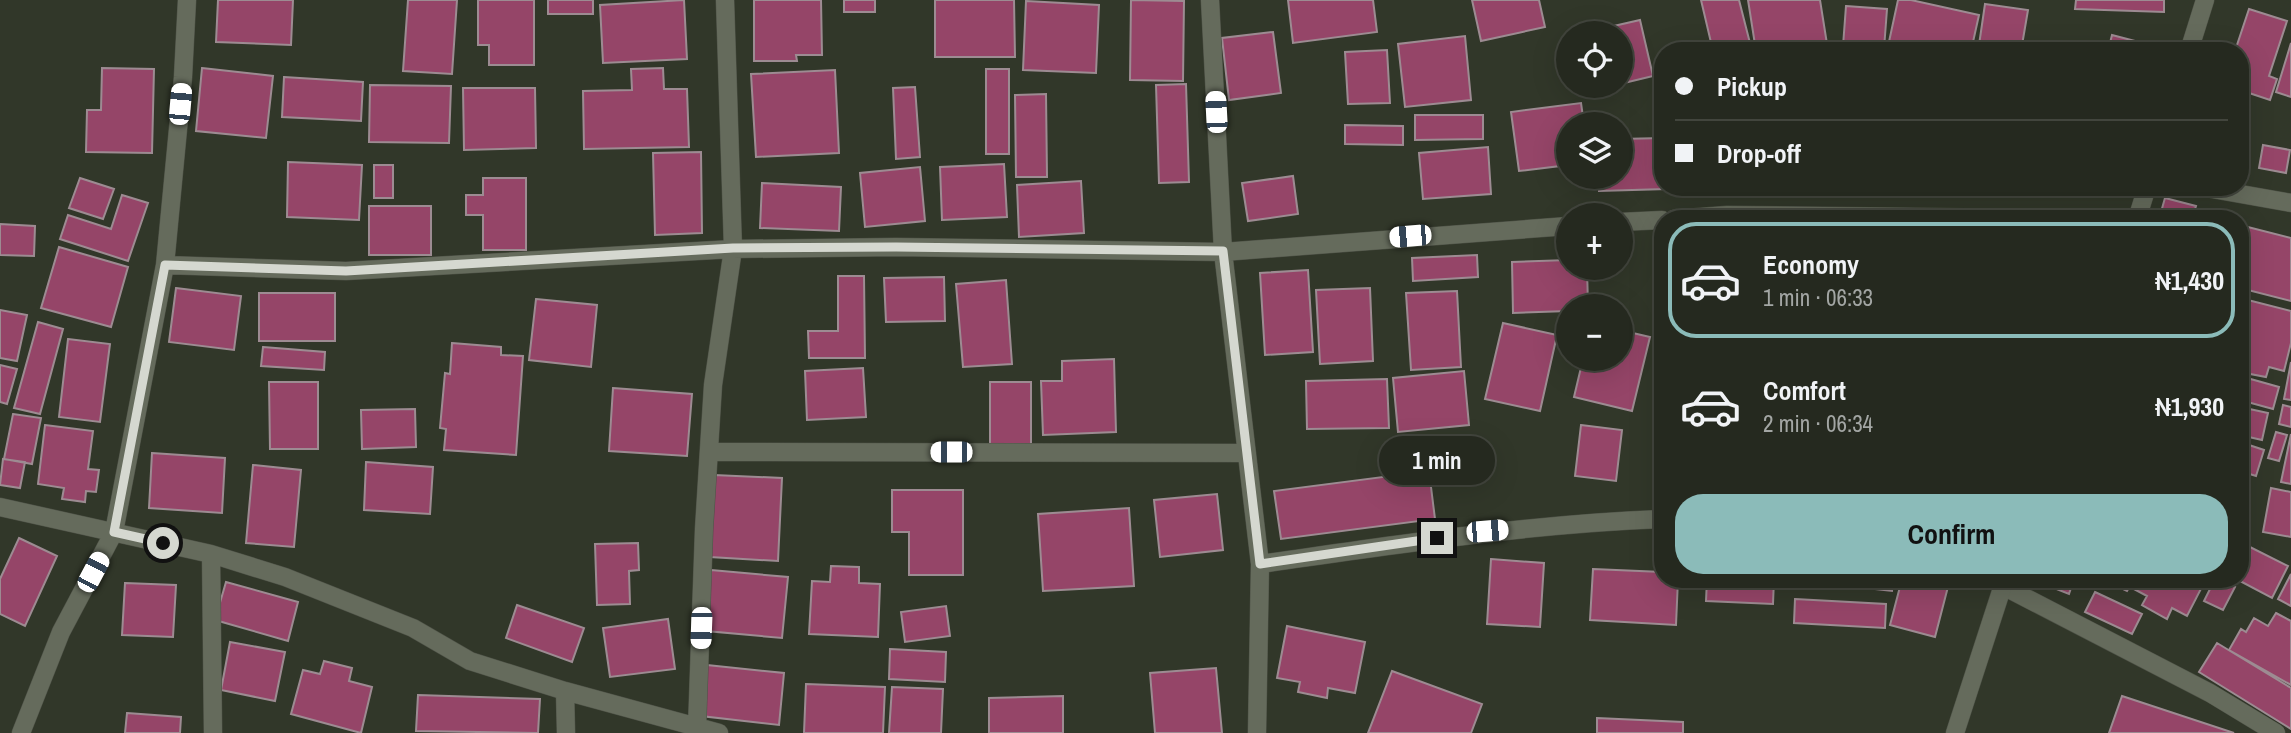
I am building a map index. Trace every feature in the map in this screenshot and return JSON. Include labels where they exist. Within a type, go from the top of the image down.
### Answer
[{"type":"street","points":[[21,733],[61,632],[114,532],[165,265],[183,77],[187,0]]},
{"type":"street","points":[[697,728],[713,385],[733,248],[725,0]]},
{"type":"street","points":[[1210,0],[1223,251],[1260,564],[1257,733]]},
{"type":"street","points":[[2192,42],[2205,0]]},
{"type":"street","points":[[2249,196],[2291,203]]},
{"type":"street","points":[[1633,221],[1654,220]]},
{"type":"street","points":[[165,265],[346,271],[733,248],[1223,251],[1556,227]]},
{"type":"street","points":[[709,452],[1247,453]]},
{"type":"street","points":[[0,507],[211,554],[285,577],[413,628],[470,661],[565,691],[719,733]]},
{"type":"street","points":[[1260,564],[1487,531],[1654,519]]},
{"type":"street","points":[[211,554],[213,733]]},
{"type":"street","points":[[1955,733],[2002,588]]},
{"type":"street","points":[[2013,588],[2210,693],[2276,733]]},
{"type":"street","points":[[565,691],[566,733]]},
{"type":"building","points":[[218,0],[293,0],[291,45],[216,42]]},
{"type":"building","points":[[408,0],[457,0],[452,74],[403,71]]},
{"type":"building","points":[[478,0],[534,0],[534,65],[489,65],[489,45],[478,45]]},
{"type":"building","points":[[548,0],[593,0],[593,14],[548,14]]},
{"type":"building","points":[[684,0],[687,59],[603,63],[600,5]]},
{"type":"building","points":[[754,0],[821,0],[822,55],[796,55],[797,61],[754,61]]},
{"type":"building","points":[[844,0],[875,0],[875,12],[844,12]]},
{"type":"building","points":[[935,0],[1014,0],[1015,57],[935,57]]},
{"type":"building","points":[[1131,0],[1184,1],[1183,81],[1130,80]]},
{"type":"building","points":[[1288,0],[1373,0],[1377,32],[1293,43]]},
{"type":"building","points":[[1472,0],[1539,0],[1545,27],[1481,41]]},
{"type":"building","points":[[1701,0],[1739,0],[1750,42],[1711,42]]},
{"type":"building","points":[[1748,0],[1820,0],[1827,42],[1755,42]]},
{"type":"building","points":[[1898,0],[1911,0],[1979,15],[1973,42],[1889,42]]},
{"type":"building","points":[[2076,0],[2164,0],[2164,12],[2075,9]]},
{"type":"building","points":[[1026,1],[1099,5],[1096,73],[1023,70]]},
{"type":"building","points":[[1985,4],[2028,10],[2023,42],[1979,42]]},
{"type":"building","points":[[1846,6],[1887,9],[1885,42],[1843,42]]},
{"type":"building","points":[[2249,9],[2287,21],[2269,76],[2277,79],[2270,100],[2249,93],[2249,42],[2238,42]]},
{"type":"building","points":[[1640,20],[1653,76],[1633,81],[1633,22]]},
{"type":"building","points":[[1273,32],[1281,93],[1229,100],[1222,38]]},
{"type":"building","points":[[2112,35],[2139,42],[2110,42]]},
{"type":"building","points":[[1465,36],[1471,100],[1405,107],[1398,44]]},
{"type":"building","points":[[2291,43],[2291,97],[2276,92]]},
{"type":"building","points":[[1387,50],[1390,103],[1348,104],[1345,52]]},
{"type":"building","points":[[102,68],[154,69],[152,153],[86,152],[87,110],[101,110]]},
{"type":"building","points":[[202,68],[273,76],[266,138],[196,131]]},
{"type":"building","points":[[663,68],[664,89],[687,89],[689,147],[584,149],[583,91],[632,90],[631,69]]},
{"type":"building","points":[[986,69],[1009,69],[1009,154],[986,154]]},
{"type":"building","points":[[835,70],[839,153],[756,157],[751,74]]},
{"type":"building","points":[[284,77],[363,82],[361,121],[282,117]]},
{"type":"building","points":[[1186,84],[1189,182],[1159,183],[1156,85]]},
{"type":"building","points":[[370,85],[451,86],[449,143],[369,142]]},
{"type":"building","points":[[915,87],[920,157],[896,159],[893,88]]},
{"type":"building","points":[[463,88],[535,88],[536,148],[464,150]]},
{"type":"building","points":[[1046,94],[1047,177],[1016,177],[1015,95]]},
{"type":"building","points":[[1581,103],[1582,112],[1556,112],[1556,166],[1519,171],[1511,112]]},
{"type":"building","points":[[1415,115],[1483,115],[1483,139],[1415,140]]},
{"type":"building","points":[[1345,125],[1403,126],[1403,145],[1345,144]]},
{"type":"building","points":[[1654,138],[1654,189],[1599,191],[1633,189],[1633,139]]},
{"type":"building","points":[[2263,145],[2290,150],[2286,173],[2259,168]]},
{"type":"building","points":[[1488,147],[1491,194],[1423,199],[1419,153]]},
{"type":"building","points":[[701,152],[702,233],[655,235],[653,153]]},
{"type":"building","points":[[288,162],[362,165],[359,220],[287,217]]},
{"type":"building","points":[[1004,164],[1007,217],[942,220],[940,167]]},
{"type":"building","points":[[374,165],[393,165],[393,198],[374,198]]},
{"type":"building","points":[[920,167],[925,221],[865,227],[860,173]]},
{"type":"building","points":[[1293,176],[1298,214],[1248,221],[1242,183]]},
{"type":"building","points":[[80,178],[114,189],[103,219],[69,208]]},
{"type":"building","points":[[483,178],[526,178],[526,250],[483,250],[483,215],[466,215],[466,195],[483,195]]},
{"type":"building","points":[[1081,181],[1084,233],[1019,237],[1017,185]]},
{"type":"building","points":[[762,183],[841,187],[839,231],[760,228]]},
{"type":"building","points":[[122,195],[148,203],[128,261],[60,239],[68,215],[111,229]]},
{"type":"building","points":[[2165,198],[2196,206],[2195,210],[2162,210]]},
{"type":"building","points":[[369,206],[431,206],[431,255],[369,255]]},
{"type":"building","points":[[0,224],[35,226],[34,256],[0,255]]},
{"type":"building","points":[[2249,227],[2291,238],[2291,301],[2249,290]]},
{"type":"building","points":[[59,247],[128,267],[111,327],[41,308]]},
{"type":"building","points":[[1477,255],[1478,277],[1413,281],[1412,258]]},
{"type":"building","points":[[1556,260],[1556,280],[1587,280],[1588,294],[1556,294],[1556,311],[1513,313],[1512,262]]},
{"type":"building","points":[[1308,270],[1313,352],[1265,355],[1260,273]]},
{"type":"building","points":[[838,276],[864,276],[865,358],[809,358],[808,331],[838,331]]},
{"type":"building","points":[[944,277],[945,321],[886,322],[884,278]]},
{"type":"building","points":[[1006,280],[1012,364],[963,367],[956,284]]},
{"type":"building","points":[[176,288],[241,296],[234,350],[169,342]]},
{"type":"building","points":[[1370,288],[1373,361],[1320,364],[1316,290]]},
{"type":"building","points":[[1457,291],[1461,367],[1411,370],[1406,293]]},
{"type":"building","points":[[259,293],[335,293],[335,341],[259,341]]},
{"type":"building","points":[[536,299],[597,305],[591,367],[529,360]]},
{"type":"building","points":[[2249,300],[2291,311],[2291,343],[2284,371],[2269,367],[2266,377],[2250,374],[2249,377]]},
{"type":"building","points":[[0,310],[27,315],[17,361],[0,358]]},
{"type":"building","points":[[38,322],[63,329],[40,414],[14,408]]},
{"type":"building","points":[[1503,323],[1556,335],[1540,411],[1485,399]]},
{"type":"building","points":[[1633,333],[1650,337],[1632,411],[1574,397],[1580,371],[1633,371]]},
{"type":"building","points":[[68,339],[110,344],[100,422],[59,417]]},
{"type":"building","points":[[452,343],[501,347],[501,355],[523,356],[516,455],[444,450],[446,429],[440,428],[445,373],[450,374]]},
{"type":"building","points":[[263,347],[325,352],[324,370],[261,366]]},
{"type":"building","points":[[1114,359],[1116,432],[1043,435],[1041,381],[1062,381],[1062,361]]},
{"type":"building","points":[[2291,362],[2291,400],[2284,399]]},
{"type":"building","points":[[0,365],[17,369],[7,404],[0,402]]},
{"type":"building","points":[[863,368],[866,417],[807,420],[805,371]]},
{"type":"building","points":[[1464,371],[1469,425],[1398,432],[1393,378]]},
{"type":"building","points":[[1387,379],[1389,428],[1307,429],[1306,381]]},
{"type":"building","points":[[2249,379],[2279,387],[2273,409],[2249,402]]},
{"type":"building","points":[[269,382],[318,382],[318,449],[270,449]]},
{"type":"building","points":[[990,382],[1031,382],[1031,447],[990,447]]},
{"type":"building","points":[[613,388],[692,394],[687,456],[609,451]]},
{"type":"building","points":[[2283,405],[2291,407],[2291,427],[2279,424]]},
{"type":"building","points":[[415,409],[416,447],[362,449],[361,410]]},
{"type":"building","points":[[2249,409],[2268,413],[2262,440],[2249,437]]},
{"type":"building","points":[[13,414],[41,418],[32,464],[4,459]]},
{"type":"building","points":[[45,425],[93,431],[88,469],[99,470],[96,492],[86,491],[85,502],[62,499],[64,488],[38,484]]},
{"type":"building","points":[[1581,425],[1622,430],[1616,481],[1575,476]]},
{"type":"building","points":[[2276,432],[2287,435],[2279,461],[2268,458]]},
{"type":"building","points":[[2291,434],[2291,484],[2281,482]]},
{"type":"building","points":[[2249,445],[2264,450],[2256,476],[2249,474]]},
{"type":"building","points":[[152,453],[225,458],[222,513],[149,508]]},
{"type":"building","points":[[3,459],[25,462],[20,488],[0,485]]},
{"type":"building","points":[[366,462],[433,467],[430,514],[364,510]]},
{"type":"building","points":[[253,465],[301,470],[294,547],[246,543]]},
{"type":"building","points":[[1429,471],[1435,519],[1281,539],[1274,491]]},
{"type":"building","points":[[714,475],[782,478],[778,561],[710,557]]},
{"type":"building","points":[[2271,488],[2291,492],[2291,537],[2263,532]]},
{"type":"building","points":[[892,490],[963,490],[963,575],[909,575],[909,532],[892,532]]},
{"type":"building","points":[[1217,494],[1223,550],[1160,557],[1154,500]]},
{"type":"building","points":[[1129,508],[1134,586],[1043,591],[1038,514]]},
{"type":"building","points":[[19,538],[57,556],[25,626],[0,614],[0,579]]},
{"type":"building","points":[[638,543],[639,570],[629,571],[630,604],[597,605],[595,544]]},
{"type":"building","points":[[2249,546],[2288,566],[2272,598],[2249,586]]},
{"type":"building","points":[[1491,559],[1544,563],[1540,627],[1487,624]]},
{"type":"building","points":[[831,566],[859,567],[859,583],[880,584],[878,637],[809,634],[812,581],[830,582]]},
{"type":"building","points":[[1593,569],[1654,572],[1654,588],[1678,588],[1676,625],[1590,620]]},
{"type":"building","points":[[711,570],[788,577],[782,638],[706,631]]},
{"type":"building","points":[[2291,574],[2291,606],[2278,599]]},
{"type":"building","points":[[226,582],[298,602],[288,641],[215,620]]},
{"type":"building","points":[[125,583],[176,585],[173,637],[122,635]]},
{"type":"building","points":[[1707,588],[1774,588],[1773,604],[1706,601]]},
{"type":"building","points":[[1865,588],[1892,588],[1892,591]]},
{"type":"building","points":[[1900,588],[1948,588],[1935,637],[1890,625]]},
{"type":"building","points":[[2054,588],[2071,588],[2069,594]]},
{"type":"building","points":[[2132,588],[2201,588],[2187,616],[2172,608],[2167,619],[2142,605],[2147,596]]},
{"type":"building","points":[[2210,588],[2234,588],[2223,610],[2204,601]]},
{"type":"building","points":[[2095,592],[2142,614],[2132,634],[2085,612]]},
{"type":"building","points":[[1795,599],[1886,604],[1885,628],[1794,623]]},
{"type":"building","points":[[517,605],[584,628],[572,662],[506,638]]},
{"type":"building","points":[[946,606],[950,636],[905,642],[901,612]]},
{"type":"building","points":[[2276,613],[2291,621],[2291,685],[2229,650],[2241,629],[2246,632],[2254,618],[2268,626]]},
{"type":"building","points":[[668,619],[675,669],[610,677],[603,628]]},
{"type":"building","points":[[1287,626],[1365,642],[1355,693],[1328,688],[1327,698],[1298,692],[1300,682],[1277,678]]},
{"type":"building","points":[[230,642],[285,652],[275,701],[221,690]]},
{"type":"building","points":[[2217,643],[2291,688],[2291,729],[2199,672]]},
{"type":"building","points":[[890,649],[946,652],[945,682],[889,679]]},
{"type":"building","points":[[324,661],[352,668],[349,681],[372,687],[361,733],[291,714],[303,670],[320,674]]},
{"type":"building","points":[[707,665],[784,673],[779,725],[701,716]]},
{"type":"building","points":[[1216,668],[1222,733],[1155,733],[1150,673]]},
{"type":"building","points":[[1392,671],[1482,704],[1471,733],[1368,733]]},
{"type":"building","points":[[806,684],[885,687],[883,733],[804,733]]},
{"type":"building","points":[[892,687],[943,689],[941,733],[889,733]]},
{"type":"building","points":[[418,695],[540,699],[538,733],[416,731]]},
{"type":"building","points":[[1063,696],[1063,733],[989,733],[989,698]]},
{"type":"building","points":[[2122,696],[2234,733],[2109,733]]},
{"type":"building","points":[[127,713],[181,717],[180,733],[125,733]]},
{"type":"building","points":[[1597,718],[1683,722],[1683,733],[1597,733]]},
{"type":"route","points":[[163,543],[114,532],[165,265],[346,271],[733,248],[896,247],[1223,251],[1260,564],[1437,538]]}]
